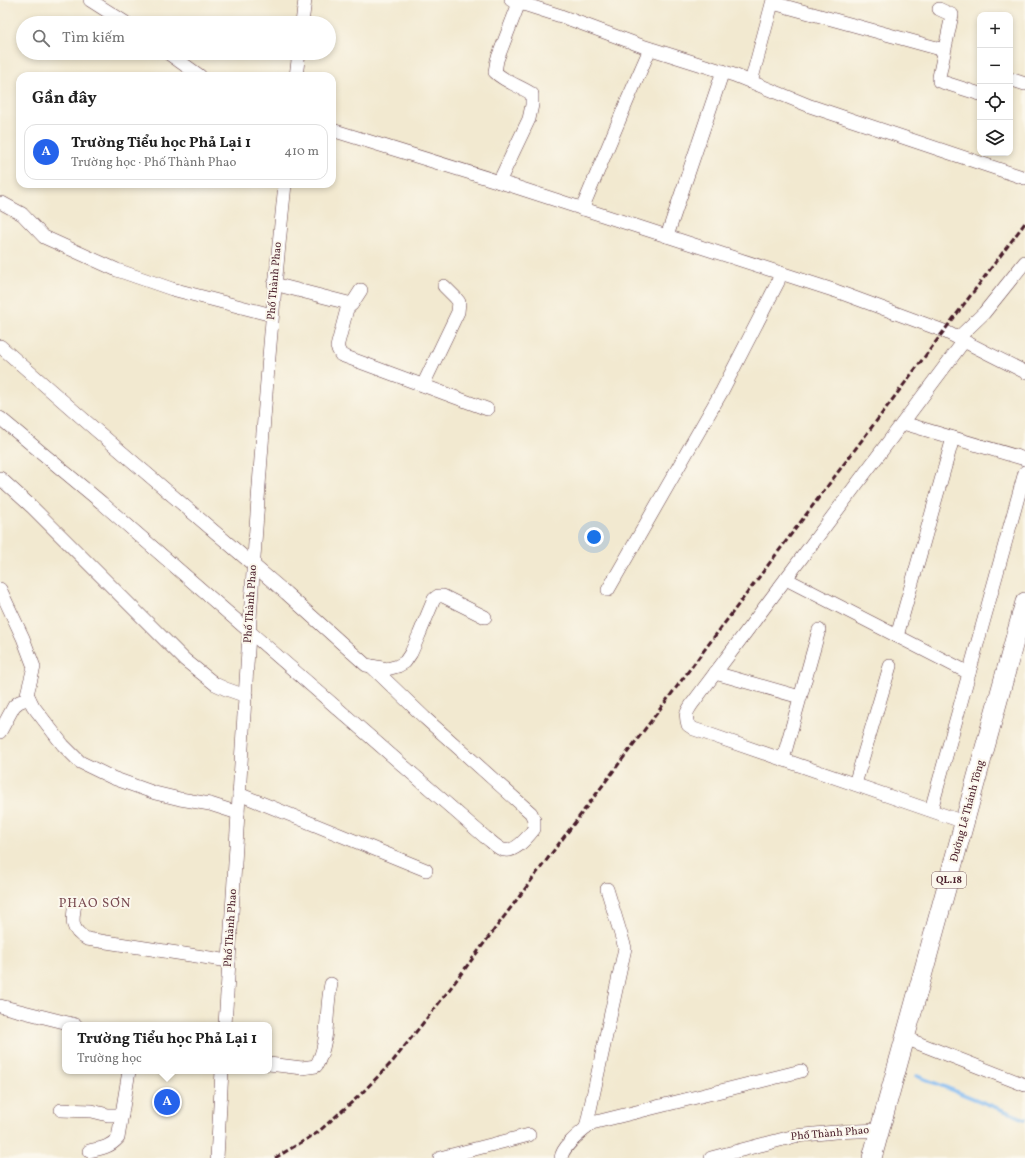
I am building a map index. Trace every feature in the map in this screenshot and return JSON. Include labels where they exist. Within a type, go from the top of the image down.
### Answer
[{"type":"highway","name":"Đường Lê Thánh Tông","points":[[872,1158],[1025,602]]},
{"type":"street","points":[[90,0],[115,16]]},
{"type":"street","points":[[303,16],[304,0]]},
{"type":"street","points":[[499,182],[529,120],[532,104],[532,94],[499,76],[495,72],[497,60],[515,1],[561,16],[650,49],[723,72],[810,106],[1025,178]]},
{"type":"street","points":[[751,82],[773,2],[944,50]]},
{"type":"street","points":[[938,9],[952,15],[938,77],[939,81],[977,93]]},
{"type":"street","points":[[582,209],[650,49]]},
{"type":"street","points":[[178,60],[194,72]]},
{"type":"street","points":[[297,72],[298,60]]},
{"type":"street","points":[[667,236],[723,72]]},
{"type":"street","points":[[1013,80],[1025,84]]},
{"type":"street","points":[[336,131],[499,182],[836,291],[944,331],[1025,372]]},
{"type":"street","name":"Phố Thành Phao","points":[[225,1022],[253,569],[274,284],[285,188]]},
{"type":"street","points":[[2,203],[22,214],[44,236],[117,270],[172,289],[272,315]]},
{"type":"street","points":[[964,822],[694,729],[688,725],[686,712],[903,423],[961,340],[1025,262]]},
{"type":"street","points":[[608,590],[722,391],[778,282],[780,273]]},
{"type":"street","points":[[274,284],[352,304]]},
{"type":"street","points":[[423,385],[458,312],[459,302],[444,286]]},
{"type":"street","points":[[361,290],[347,309],[337,347],[341,355],[487,409]]},
{"type":"street","points":[[0,346],[253,569],[286,593],[366,665],[387,669],[405,662],[419,635],[434,599],[438,596],[443,596],[485,616]]},
{"type":"street","points":[[0,418],[250,628],[485,837],[501,849],[508,850],[518,845],[534,829],[534,820],[531,813],[425,718],[372,666]]},
{"type":"street","points":[[903,423],[1025,459]]},
{"type":"street","points":[[898,636],[953,438]]},
{"type":"street","points":[[931,810],[1025,472]]},
{"type":"street","points":[[0,478],[32,507],[185,660],[215,684],[246,696]]},
{"type":"street","points":[[786,579],[969,673]]},
{"type":"street","points":[[0,589],[23,638],[34,667],[28,694],[32,706],[63,745],[80,762],[113,778],[155,793],[210,804],[238,813]]},
{"type":"street","points":[[783,760],[819,630]]},
{"type":"street","points":[[855,784],[890,666]]},
{"type":"street","points":[[715,673],[800,697]]},
{"type":"street","points":[[0,732],[14,706],[29,698]]},
{"type":"street","points":[[239,794],[426,870]]},
{"type":"street","points":[[586,1128],[625,948],[607,889]]},
{"type":"street","points":[[75,904],[72,918],[74,927],[80,936],[87,939],[229,961]]},
{"type":"street","points":[[272,1064],[302,1068],[316,1066],[321,1057],[327,1027],[331,984]]},
{"type":"street","points":[[0,1006],[64,1022]]},
{"type":"street","points":[[905,1038],[1025,1085]]},
{"type":"street","points":[[560,1158],[561,1154],[569,1144],[592,1123],[801,1071]]},
{"type":"street","points":[[89,1151],[113,1144],[118,1138],[129,1074]]},
{"type":"street","points":[[217,1158],[222,1074]]},
{"type":"street","points":[[60,1110],[92,1111],[108,1115],[122,1115]]},
{"type":"street","name":"Phố Thành Phao","points":[[711,1158],[795,1136],[880,1130]]},
{"type":"street","points":[[440,1158],[529,1135]]},
{"type":"waterway","points":[[917,1076],[1025,1119]]},
{"type":"railway","points":[[275,1158],[317,1133],[360,1095],[393,1061],[446,994],[1025,223]]},
{"type":"place","name":"Trường Tiểu học Phả Lại 1","points":[[167,1102]]},
{"type":"district","name":"PHAO SƠN","points":[[95,904]]}]
